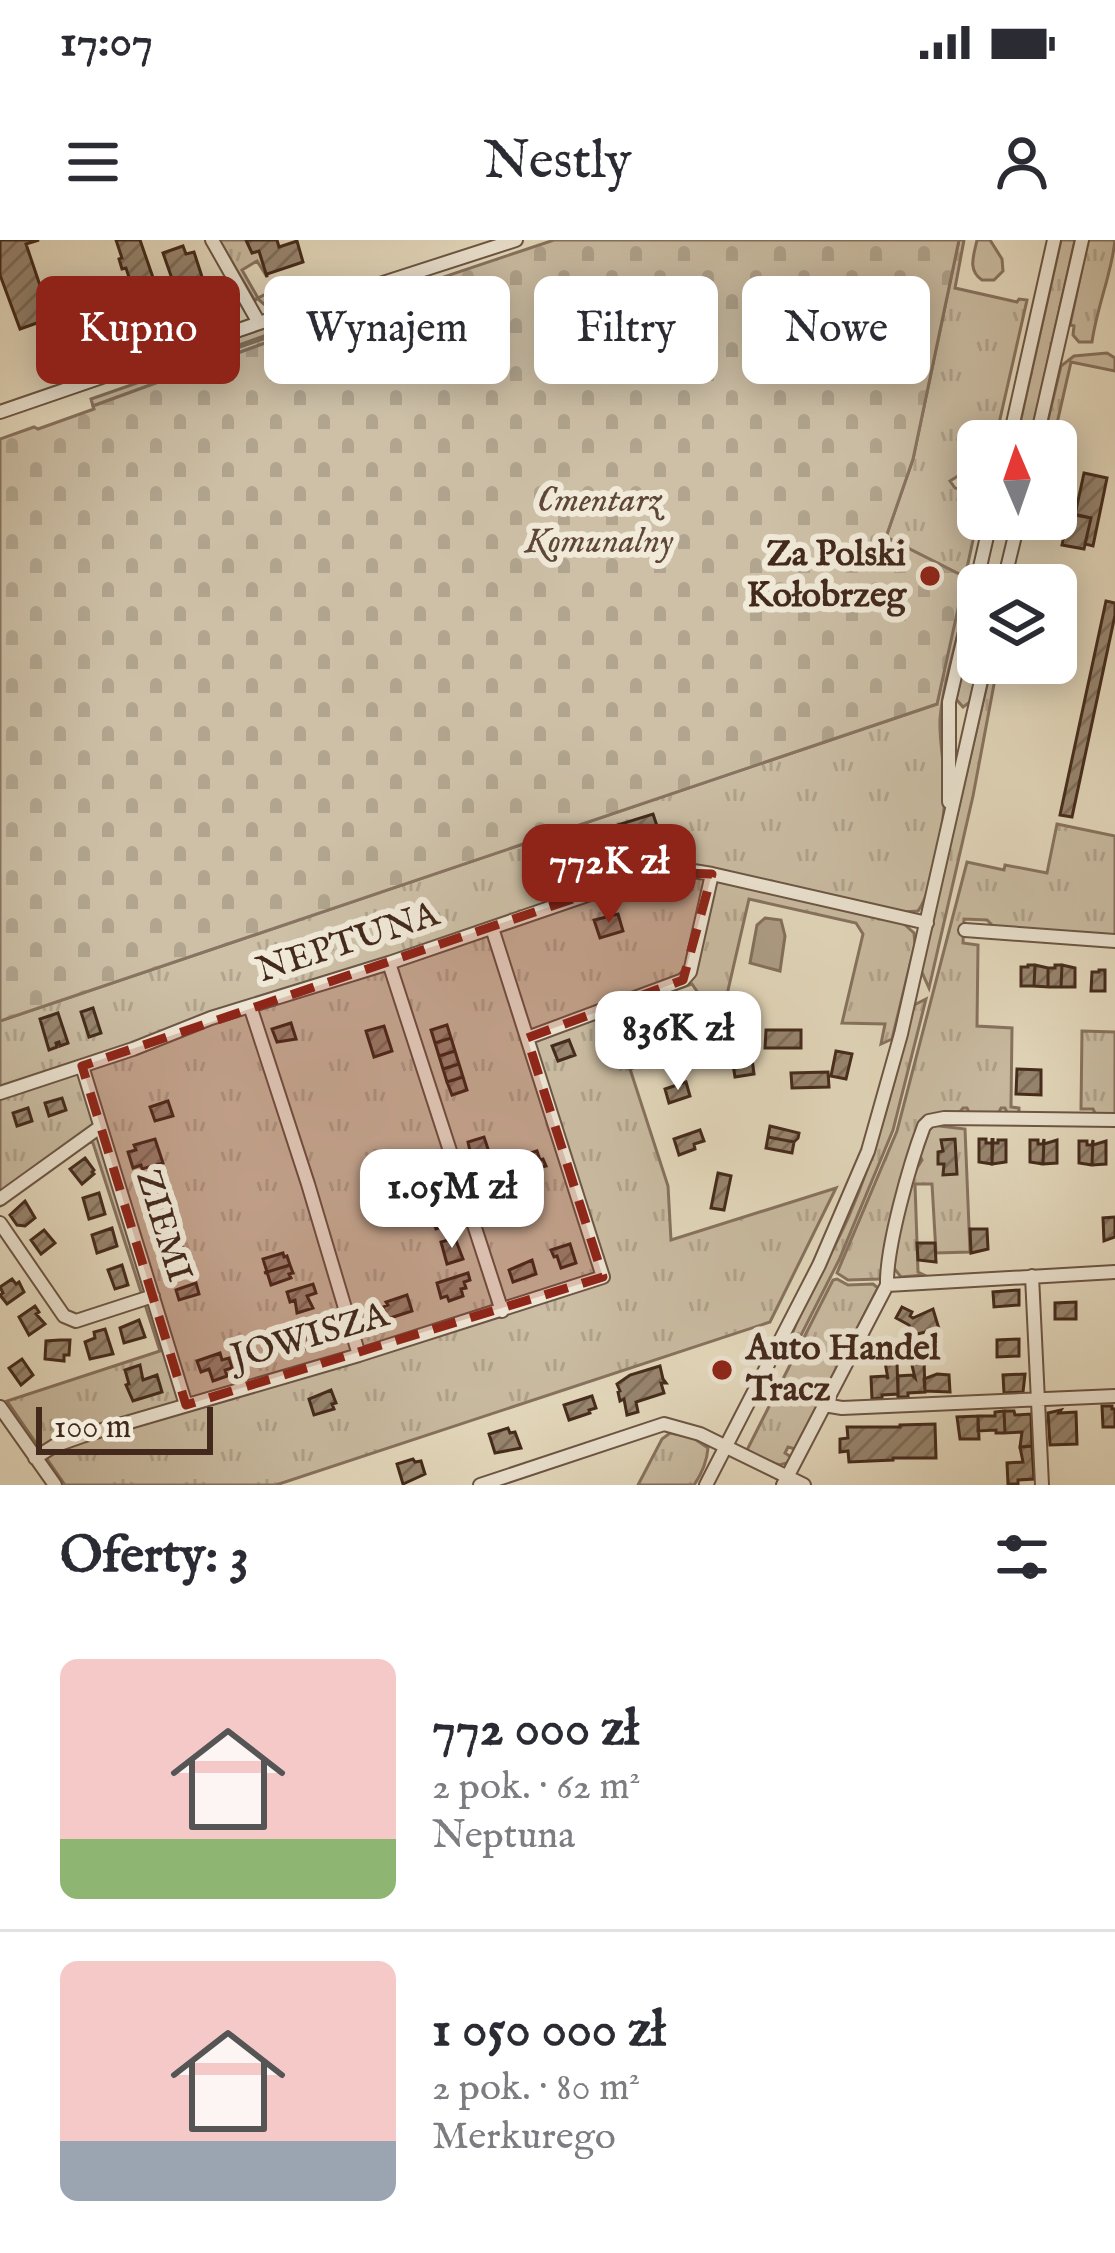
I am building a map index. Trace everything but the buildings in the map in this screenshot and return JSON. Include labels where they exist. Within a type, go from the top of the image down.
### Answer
[{"type":"street","points":[[212,240],[259,323]]},
{"type":"street","points":[[0,412],[516,240]]},
{"type":"street","points":[[1015,420],[1054,240]]},
{"type":"street","points":[[1041,420],[1082,240]]},
{"type":"street","points":[[950,821],[948,710],[986,540]]},
{"type":"street","points":[[706,1485],[819,1265],[851,1195],[885,1098],[980,684]]},
{"type":"street","points":[[948,710],[974,714]]},
{"type":"street","name":"NEPTUNA","points":[[0,1093],[669,868],[927,923]]},
{"type":"street","points":[[492,928],[527,1038],[683,980],[690,972],[712,874]]},
{"type":"street","points":[[965,930],[1115,941]]},
{"type":"street","points":[[389,963],[502,1310]]},
{"type":"street","points":[[250,1006],[359,1355]]},
{"type":"street","name":"JOWISZA","points":[[35,1458],[86,1435],[603,1277],[527,1038]]},
{"type":"street","name":"ZIEMI","points":[[82,1066],[186,1405]]},
{"type":"street","points":[[785,1481],[886,1285],[906,1184],[929,1120],[1115,1120]]},
{"type":"street","points":[[0,1199],[100,1127]]},
{"type":"street","points":[[0,1223],[64,1316],[76,1321],[153,1296]]},
{"type":"street","points":[[886,1285],[1115,1272]]},
{"type":"street","points":[[1032,1276],[1042,1485]]},
{"type":"street","points":[[824,1405],[1115,1396]]},
{"type":"street","points":[[0,1407],[48,1482]]},
{"type":"street","points":[[480,1485],[664,1424],[689,1430],[785,1481],[804,1485]]},
{"type":"highlighted area","points":[[652,872],[712,874],[683,980],[527,1038],[603,1277],[186,1405],[82,1066]]},
{"type":"green space","points":[[219,240],[246,240],[252,253],[259,251],[267,276],[257,261],[242,270],[258,298],[264,295],[264,304],[255,301]]},
{"type":"green space","name":"Cmentarz Komunalny","points":[[554,240],[959,240],[930,378],[930,276],[742,276],[742,384],[929,384],[913,459],[886,537],[957,573],[957,613],[937,704],[0,1021],[0,439],[153,384],[240,384],[240,352],[264,343],[264,384],[510,384],[510,276],[447,276]]},
{"type":"green space","points":[[959,240],[964,240],[955,288],[1017,302],[1027,300],[1000,420],[957,420],[957,477],[950,481],[957,489],[957,540],[973,540],[968,564],[957,564],[957,573],[886,537],[913,459]]},
{"type":"green space","points":[[977,240],[990,240],[1002,259],[1003,271],[994,280],[982,280],[974,272]]},
{"type":"green space","points":[[1061,240],[1075,240],[1035,420],[1021,420]]},
{"type":"green space","points":[[1088,240],[1115,240],[1092,342],[1079,342],[1070,325]]},
{"type":"green space","points":[[264,328],[264,336],[240,345],[240,336]]},
{"type":"green space","points":[[264,339],[264,343],[240,352],[240,347]]},
{"type":"green space","points":[[1107,353],[1115,358],[1115,371],[1071,362],[1058,420],[1048,420],[1061,366],[1074,356]]},
{"type":"green space","points":[[134,384],[153,384],[93,406],[91,399]]},
{"type":"green space","points":[[957,607],[957,637],[940,719],[945,784],[941,831],[924,900],[918,911],[905,912],[903,923],[914,933],[915,944],[892,1039],[881,1044],[885,1024],[842,1023],[863,934],[856,923],[749,899],[720,1025],[692,984],[662,994],[682,1050],[630,1069],[668,1186],[671,1240],[836,1188],[770,1322],[276,1485],[65,1485],[7,1401],[160,1351],[93,1143],[85,1141],[0,1206],[0,1021],[937,704]]},
{"type":"green space","points":[[960,684],[974,684],[970,702],[963,707],[956,699]]},
{"type":"green space","points":[[987,684],[994,684],[929,988],[921,970]]},
{"type":"green space","points":[[1057,824],[1115,836],[1115,936],[995,928],[987,920],[964,919],[963,943],[978,945],[977,1026],[1012,1028],[1011,1107],[1019,1112],[1008,1114],[1001,1108],[998,1114],[970,1114],[963,1108],[959,1113],[924,1119],[902,1183],[880,1279],[848,1280],[837,1273],[897,1131],[967,862],[1047,873]]},
{"type":"green space","points":[[926,999],[893,1130],[839,1260],[788,1361],[784,1358],[797,1321],[869,1164],[914,1005]]},
{"type":"green space","points":[[1082,1031],[1115,1032],[1115,1116],[1081,1109]]},
{"type":"green space","points":[[931,1125],[965,1129],[970,1252],[936,1253],[932,1184],[915,1184],[918,1272],[924,1275],[901,1277],[893,1267],[903,1211]]},
{"type":"green space","points":[[833,1280],[878,1288],[795,1449],[788,1447],[785,1453],[791,1457],[779,1465],[746,1452]]},
{"type":"green space","points":[[670,1433],[692,1437],[708,1448],[694,1485],[638,1485],[662,1439]]},
{"type":"shaded area","points":[[765,918],[781,920],[785,936],[780,971],[750,963],[757,925]]},
{"type":"place","name":"Za Polski Kołobrzeg","points":[[930,576]]},
{"type":"place","name":"Auto Handel Tracz","points":[[722,1370]]}]
